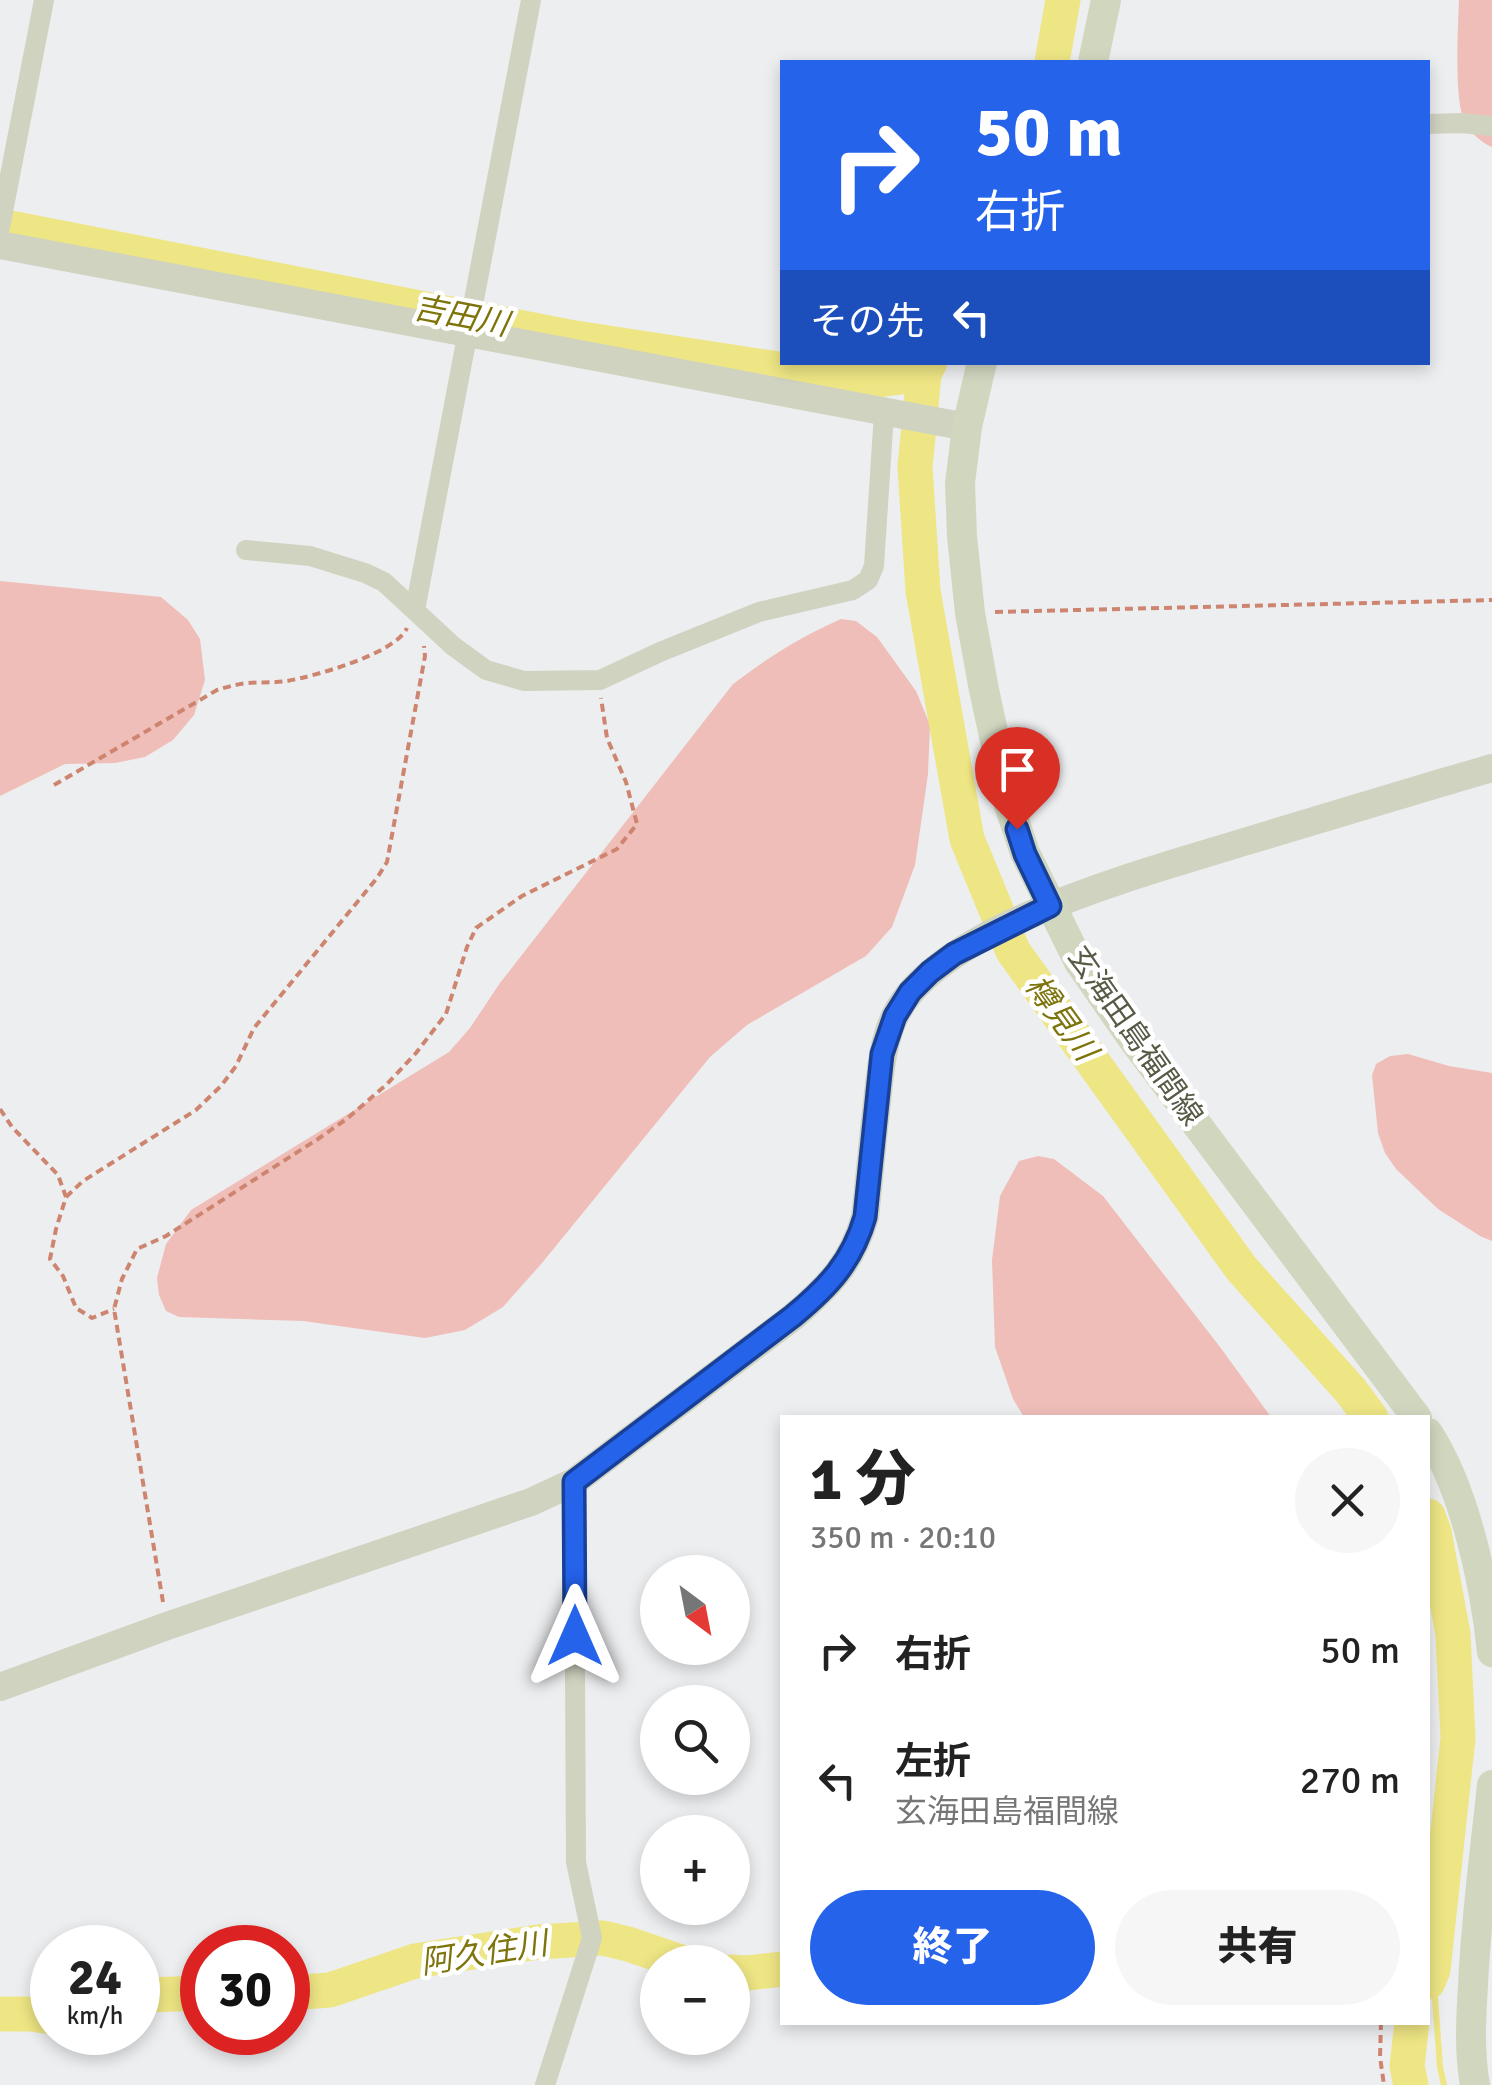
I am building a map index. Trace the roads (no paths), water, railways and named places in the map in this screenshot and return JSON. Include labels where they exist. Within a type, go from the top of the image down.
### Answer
[{"type":"main road","points":[[1093,60],[1106,0]]},
{"type":"main road","name":"玄海田島福間線","points":[[981,365],[960,426],[962,536],[970,613],[1009,805],[1045,908],[1132,1038],[1415,1415]]},
{"type":"main road","points":[[1430,1437],[1454,1484],[1463,1512],[1492,1652]]},
{"type":"main road","points":[[1475,2085],[1471,2018],[1475,1945],[1492,1784]]},
{"type":"street","points":[[0,226],[44,0]]},
{"type":"street","points":[[415,610],[531,0]]},
{"type":"street","points":[[1430,124],[1492,126]]},
{"type":"street","points":[[0,245],[960,426]]},
{"type":"street","points":[[246,550],[310,556],[384,582],[453,646],[486,670],[524,681],[600,680],[759,612],[853,590],[868,580],[874,566],[890,414]]},
{"type":"street","points":[[0,1687],[531,1502],[574,1482],[793,1316],[836,1275],[859,1238],[865,1217],[882,1054],[895,1016],[910,992],[930,972],[954,954],[1045,908],[1136,876],[1492,768]]},
{"type":"street","points":[[545,2085],[592,1938],[576,1862],[574,1482]]},
{"type":"waterway","name":"樽見川","points":[[1052,60],[1063,0]]},
{"type":"waterway","name":"吉田川","points":[[0,226],[569,337],[863,382],[924,374]]},
{"type":"waterway","name":"樽見川","points":[[928,365],[924,374],[915,467],[923,591],[967,839],[1013,951],[1241,1268],[1369,1415]]},
{"type":"waterway","name":"樽見川","points":[[1430,1521],[1453,1634],[1458,1738],[1430,1977]]},
{"type":"waterway","name":"阿久住川","points":[[310,1991],[330,1990],[415,1961],[538,1942],[603,1938],[640,1948]]},
{"type":"waterway","name":"阿久住川","points":[[750,1973],[780,1969]]},
{"type":"waterway","points":[[1433,1970],[1444,2085]]},
{"type":"waterway","name":"阿久住川","points":[[160,1994],[180,1994]]},
{"type":"waterway","name":"阿久住川","points":[[0,2014],[30,2014]]},
{"type":"waterway","name":"樽見川","points":[[1411,2085],[1407,2066],[1412,2025]]}]
